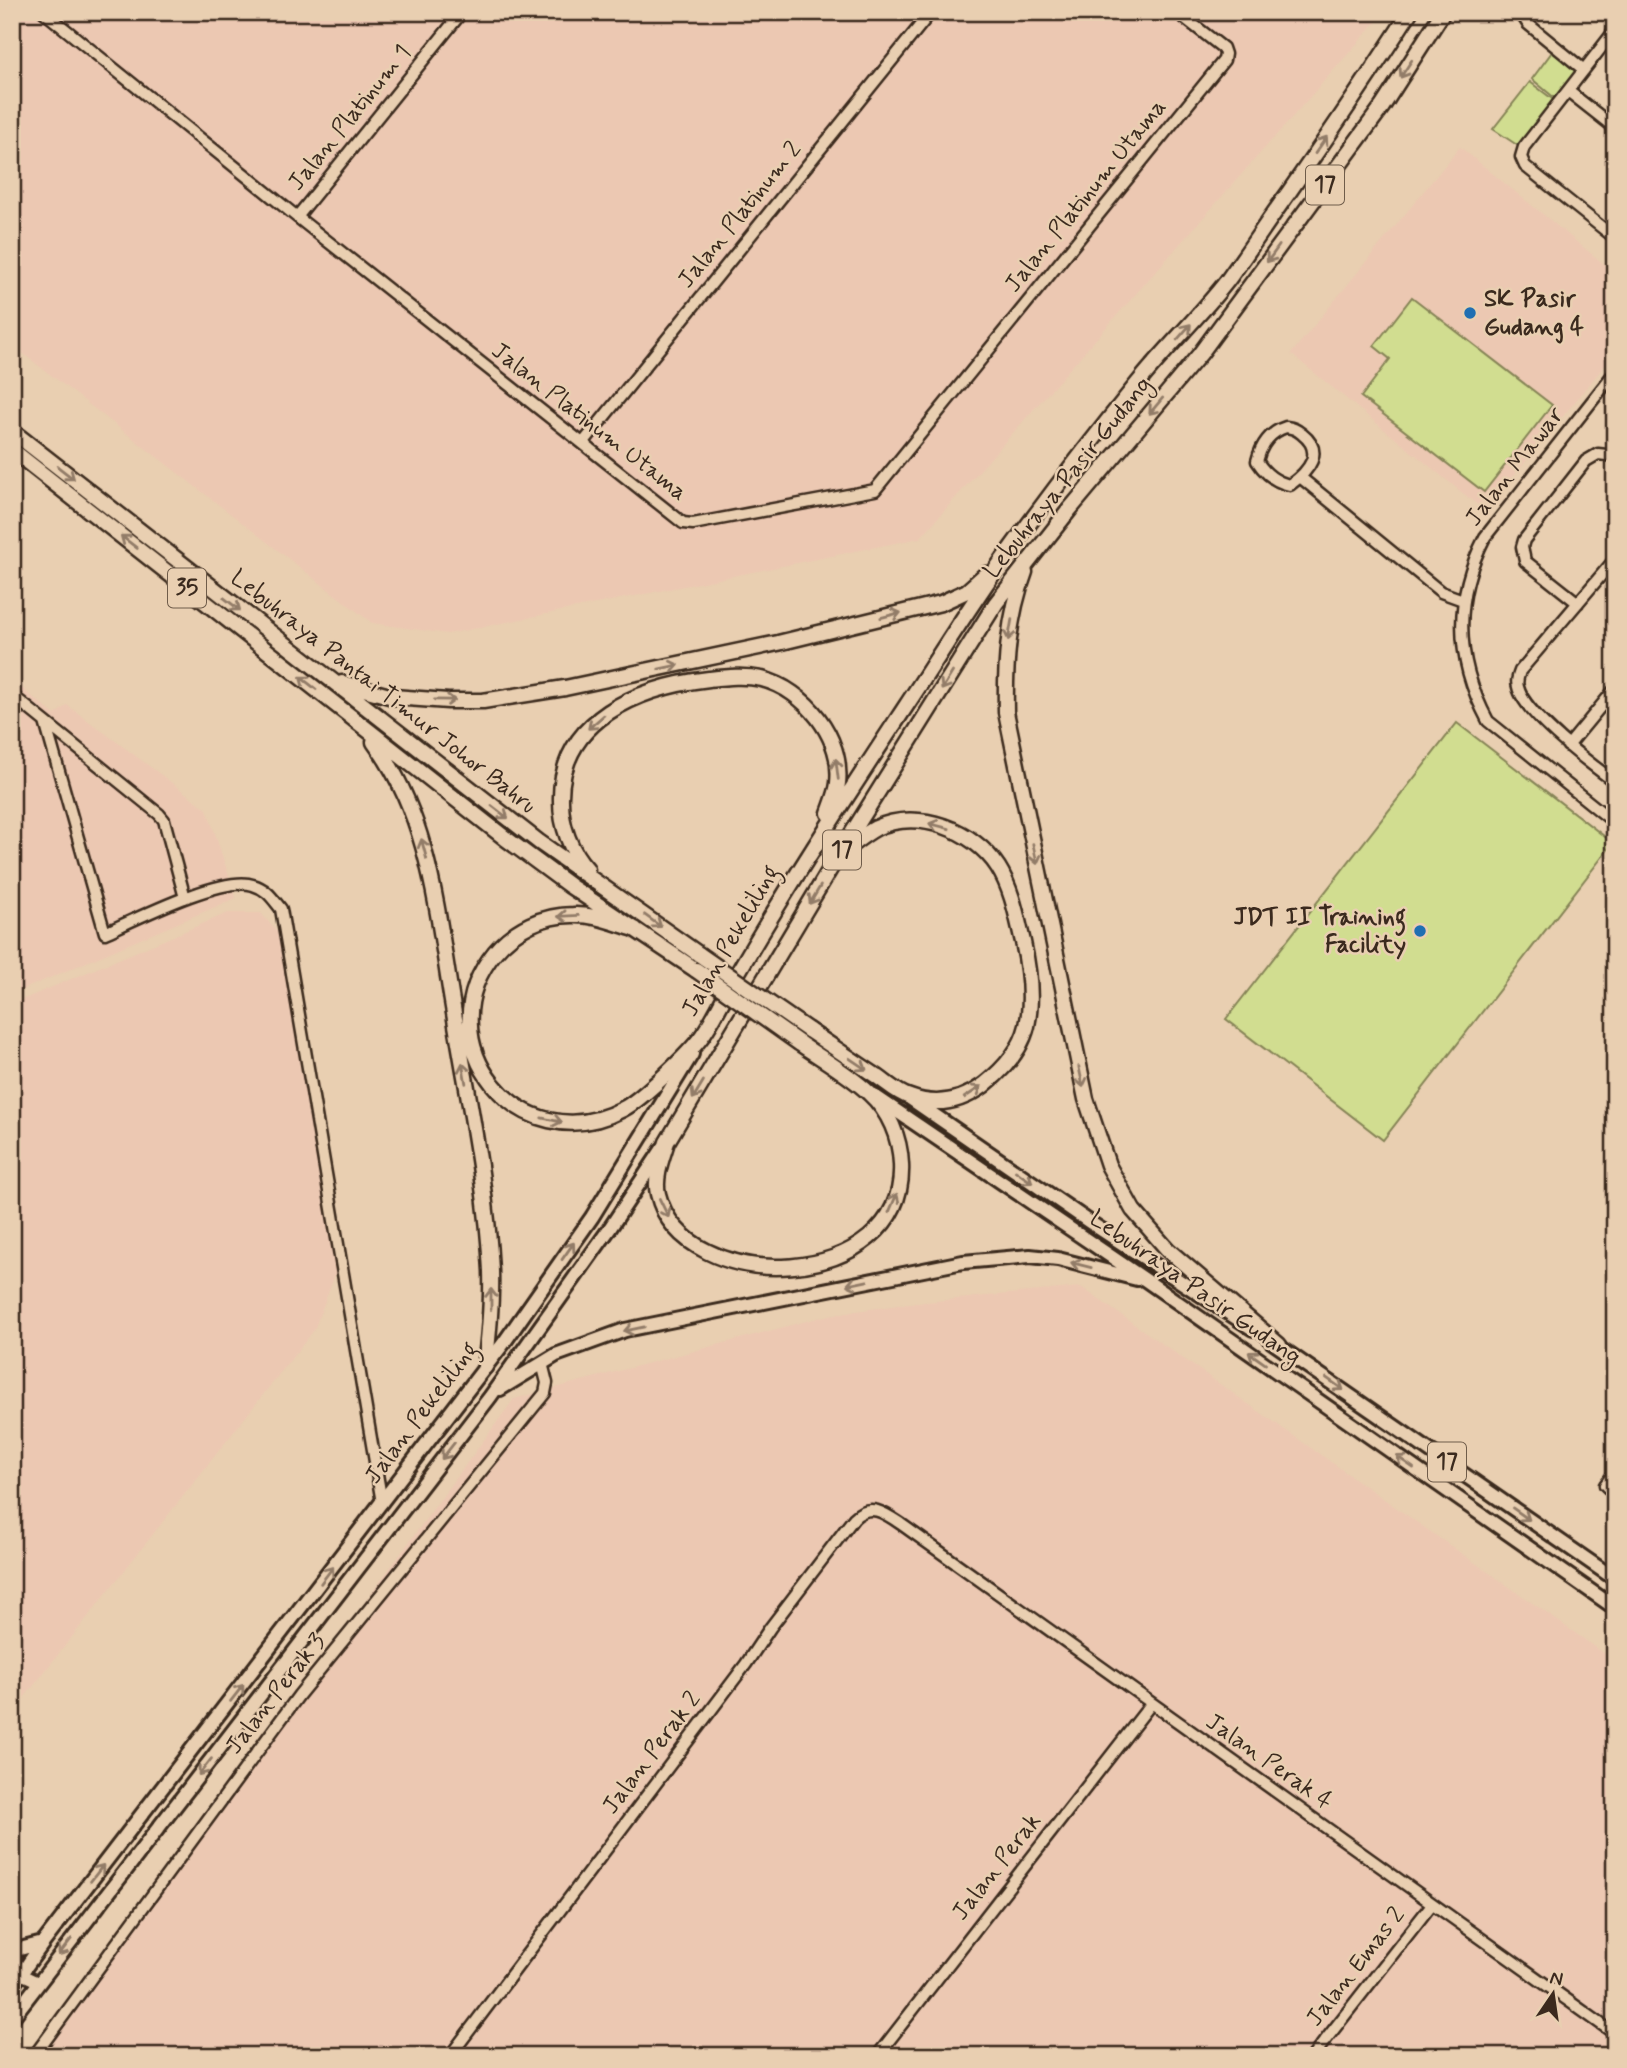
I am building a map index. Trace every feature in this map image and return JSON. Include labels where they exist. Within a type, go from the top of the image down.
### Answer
[{"type":"highway","name":"Lebuhraya Pasir Gudang","points":[[821,835],[1009,550],[1140,381],[1226,282],[1363,86],[1410,12]]},
{"type":"highway","name":"Lebuhraya Pasir Gudang","points":[[700,955],[804,1037],[870,1093],[887,1116],[897,1137],[901,1171],[894,1203],[877,1231],[857,1248],[839,1257],[799,1265],[754,1265],[710,1255],[694,1245],[671,1222],[658,1194],[659,1170],[667,1142],[839,854],[996,603],[1070,509],[1200,354],[1382,107],[1443,12]]},
{"type":"highway","name":"Lebuhraya Pantai Timur Johor Bahru","points":[[12,431],[539,842],[700,955]]},
{"type":"highway","name":"Lebuhraya Pantai Timur Johor Bahru","points":[[12,450],[505,838],[696,971]]},
{"type":"highway","points":[[330,679],[367,691],[419,700],[483,701],[565,688],[778,643],[941,603],[967,591],[1009,550]]},
{"type":"highway","points":[[1028,564],[1020,584],[1009,632],[1005,675],[1006,712],[1086,1099],[1108,1165],[1133,1210],[1168,1250],[1279,1345]]},
{"type":"highway","points":[[606,888],[573,851],[566,831],[560,789],[566,765],[584,732],[599,718],[640,695],[670,685],[734,676],[763,680],[786,689],[808,706],[822,723],[833,745],[838,772],[835,796],[821,835]]},
{"type":"highway","points":[[361,726],[385,757],[405,795],[425,849],[480,1167],[491,1271],[491,1318],[485,1367]]},
{"type":"highway","points":[[839,854],[878,827],[915,821],[935,824],[959,832],[981,847],[998,867],[1011,896],[1029,978],[1027,1027],[1020,1042],[1000,1072],[963,1098],[946,1103],[908,1097]]},
{"type":"highway","name":"Jalan Pekeliling","points":[[701,1039],[758,937],[821,835]]},
{"type":"highway","points":[[635,929],[597,917],[552,917],[530,924],[503,942],[484,966],[471,997],[469,1026],[473,1048],[481,1068],[502,1096],[524,1112],[552,1122],[576,1123],[602,1118],[623,1110],[640,1098],[701,1039]]},
{"type":"highway","name":"Lebuhraya Pasir Gudang","points":[[696,971],[908,1097]]},
{"type":"main road","name":"Jalan Pekeliling","points":[[12,1986],[17,1972],[43,1943],[485,1367],[592,1217],[701,1039]]},
{"type":"main road","name":"Lebuhraya Pasir Gudang","points":[[870,1093],[1615,1608]]},
{"type":"main road","name":"Lebuhraya Pasir Gudang","points":[[908,1097],[1112,1237],[1279,1345],[1615,1579]]},
{"type":"main road","name":"Jalan Pekeliling","points":[[12,2018],[490,1397],[610,1228],[667,1142]]},
{"type":"main road","points":[[490,1397],[565,1351],[625,1330],[963,1262],[1001,1257],[1040,1257],[1058,1259],[1147,1282]]},
{"type":"main road","points":[[1582,1585],[1594,1576],[1595,1566]]},
{"type":"main road","points":[[12,1951],[43,1943]]},
{"type":"street","name":"Jalan Platinum Utama","points":[[44,12],[297,217],[683,523],[688,524],[867,494],[875,490],[1224,60],[1223,48],[1177,12]]},
{"type":"street","name":"Jalan Platinum 1","points":[[297,217],[462,12]]},
{"type":"street","name":"Jalan Platinum 2","points":[[583,443],[930,12]]},
{"type":"street","points":[[1524,15],[1528,24],[1584,70]]},
{"type":"street","points":[[1615,30],[1524,147],[1521,157],[1525,166],[1615,238]]},
{"type":"street","points":[[1568,91],[1615,128]]},
{"type":"street","name":"Jalan Mawar","points":[[1615,372],[1485,537],[1477,553],[1463,600],[1464,660],[1477,699],[1488,721],[1615,823]]},
{"type":"street","points":[[1286,426],[1294,428],[1311,441],[1314,451],[1312,460],[1300,477],[1290,485],[1279,483],[1262,470],[1257,461],[1260,449],[1276,430],[1286,426]]},
{"type":"street","points":[[1578,603],[1525,561],[1524,540],[1586,461],[1598,454],[1615,456]]},
{"type":"street","points":[[1300,477],[1441,592],[1463,600]]},
{"type":"street","points":[[1615,559],[1520,671],[1517,682],[1520,694],[1568,746],[1615,782]]},
{"type":"street","points":[[1568,746],[1615,689]]},
{"type":"street","points":[[12,695],[164,820],[185,898]]},
{"type":"street","points":[[45,722],[105,933],[185,898],[239,883],[252,884],[267,891],[281,909],[382,1503]]},
{"type":"street","name":"Jalan Perak 3","points":[[34,2056],[299,1695],[545,1393],[547,1383],[542,1363]]},
{"type":"street","points":[[1615,1472],[1605,1485],[1615,1495]]},
{"type":"street","name":"Jalan Perak 2","points":[[450,2056],[854,1518],[872,1509],[886,1513],[901,1524]]},
{"type":"street","name":"Jalan Perak 4","points":[[901,1524],[1615,2034]]},
{"type":"street","name":"Jalan Perak","points":[[877,2056],[1151,1704]]},
{"type":"street","name":"Jalan Emas 2","points":[[1313,2056],[1432,1904]]},
{"type":"street","points":[[17,1972],[38,1982]]},
{"type":"street","points":[[12,1986],[27,1997]]},
{"type":"shaded area","points":[[12,12],[1385,12],[920,538],[448,634],[372,623],[12,345]]},
{"type":"shaded area","name":"SK Pasir Gudang 4","points":[[1460,147],[1615,273],[1615,353],[1485,511],[1291,354]]},
{"type":"shaded area","points":[[12,680],[55,715],[67,705],[207,809],[236,898],[12,994]]},
{"type":"shaded area","points":[[228,913],[261,913],[278,933],[338,1267],[314,1330],[12,1713],[12,1004]]},
{"type":"shaded area","points":[[1081,1287],[1615,1661],[1615,2056],[32,2056],[514,1399],[829,1315],[906,1304]]},
{"type":"green space","points":[[1552,52],[1578,71],[1557,100],[1532,79]]},
{"type":"green space","points":[[1530,82],[1555,101],[1520,147],[1493,129]]},
{"type":"green space","points":[[1412,297],[1552,405],[1484,492],[1361,397],[1390,359],[1374,346]]},
{"type":"green space","name":"JDT II Training Facility","points":[[1457,723],[1613,843],[1383,1140],[1226,1019]]},
{"type":"place","name":"SK Pasir Gudang 4","points":[[1470,313]]},
{"type":"place","name":"JDT II Training Facility","points":[[1420,931]]}]
